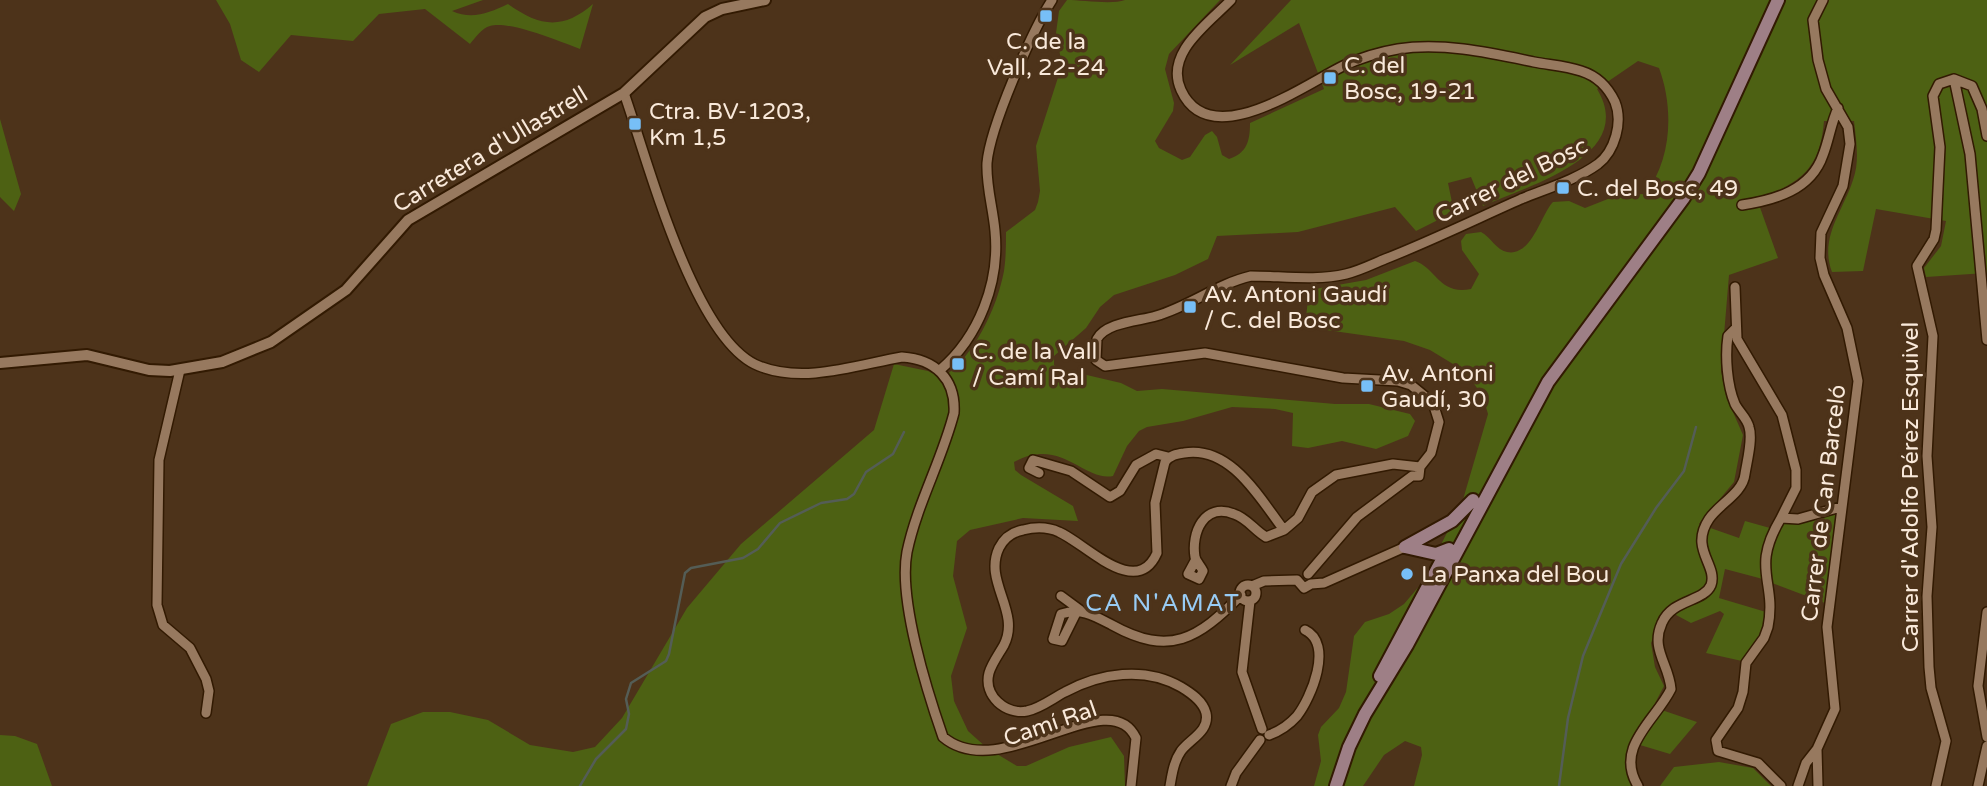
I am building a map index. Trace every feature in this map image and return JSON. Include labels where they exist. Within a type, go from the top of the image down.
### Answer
[{"type":"main road","points":[[1365,714],[1370,697],[1424,592],[1517,423],[1683,200],[1715,140],[1779,0]]},
{"type":"main road","points":[[1336,786],[1349,747],[1365,714],[1394,667],[1548,382]]},
{"type":"main road","points":[[1405,547],[1452,521],[1474,500]]},
{"type":"main road","points":[[1405,547],[1440,554],[1448,550],[1466,531]]},
{"type":"main road","points":[[1431,533],[1444,535],[1448,550],[1444,574]]},
{"type":"main road","points":[[1424,592],[1433,564],[1424,542],[1431,533]]},
{"type":"street","name":"Carretera d'Ullastrell","points":[[0,363],[87,355],[149,370],[180,370],[234,358],[293,329],[346,290],[408,220],[624,93],[705,17],[722,9],[765,0]]},
{"type":"street","points":[[624,93],[683,263],[713,322],[739,354],[759,366],[795,373],[834,370],[902,357],[925,360],[940,370],[968,338],[987,298],[994,268],[995,235],[987,179],[990,144],[1037,29],[1052,0]]},
{"type":"street","name":"Carrer del Bosc","points":[[1231,0],[1188,44],[1178,61],[1178,80],[1182,93],[1195,109],[1210,116],[1231,117],[1251,111],[1310,86],[1346,65],[1399,49],[1455,48],[1588,73],[1606,87],[1615,102],[1618,116],[1615,138],[1598,164],[1581,173],[1409,250],[1345,274],[1251,276],[1220,287],[1180,308],[1110,328],[1100,334],[1094,349],[1096,360],[1105,366],[1205,353],[1343,378],[1398,381],[1411,385],[1429,398],[1439,416],[1438,436],[1431,453],[1414,470]]},
{"type":"street","name":"Carrer de Can Barceló","points":[[1818,786],[1816,748],[1835,709],[1835,680],[1827,641],[1841,507],[1857,397],[1857,367],[1843,317],[1824,275],[1820,245],[1821,233],[1843,186],[1850,162],[1848,127],[1826,89],[1813,34],[1813,20],[1823,0]]},
{"type":"street","points":[[1987,136],[1975,90],[1966,82],[1954,79],[1970,154],[1987,340]]},
{"type":"street","name":"Carrer d'Adolfo Pérez Esquivel","points":[[1936,786],[1946,741],[1931,688],[1927,596],[1932,557],[1927,456],[1933,335],[1929,306],[1917,266],[1934,239],[1936,230],[1940,147],[1933,96],[1939,84],[1954,79]]},
{"type":"street","points":[[1742,205],[1780,197],[1807,180],[1822,159],[1838,108]]},
{"type":"street","points":[[1735,287],[1736,328],[1746,358],[1778,406],[1794,461],[1797,485],[1782,519],[1770,537],[1764,557],[1769,620],[1766,633],[1746,663],[1742,699],[1716,743],[1721,753],[1758,763],[1781,786]]},
{"type":"street","points":[[1638,786],[1633,772],[1636,740],[1671,689],[1670,679],[1659,655],[1660,627],[1671,609],[1705,592],[1710,586],[1712,576],[1703,554],[1702,535],[1708,520],[1744,479],[1750,430],[1735,405],[1726,359],[1728,336],[1736,328]]},
{"type":"street","points":[[180,370],[159,460],[157,605],[163,625],[190,648],[206,679],[209,691],[206,713]]},
{"type":"street","name":"Camí Ral","points":[[940,370],[954,396],[954,413],[911,539],[906,575],[909,613],[939,725],[948,744],[966,756],[988,761]]},
{"type":"street","points":[[1039,474],[1029,468],[1033,460],[1071,471],[1110,497],[1120,491],[1136,465],[1156,454],[1168,457],[1194,452],[1226,462],[1241,475],[1284,530]]},
{"type":"street","points":[[1168,457],[1157,490],[1157,554],[1141,570],[1124,572],[1053,529],[1030,528],[1016,531],[1004,540],[996,556],[995,575],[1007,609],[1009,629],[988,680],[999,704],[1017,711],[1031,710],[1087,681],[1105,676],[1152,677],[1177,685],[1202,704],[1207,721],[1202,731],[1177,759],[1170,786]]},
{"type":"street","points":[[1195,561],[1197,528],[1204,518],[1214,513],[1235,514],[1266,537],[1284,530],[1298,518],[1312,492],[1336,475],[1393,464],[1414,470]]},
{"type":"street","points":[[1060,596],[1078,610],[1128,633],[1167,643],[1192,637],[1214,623],[1241,595],[1243,587],[1264,581],[1297,580],[1303,588],[1357,517],[1414,470]]},
{"type":"street","points":[[1782,519],[1798,519],[1841,507]]},
{"type":"street","points":[[1309,579],[1331,581],[1362,564],[1405,547]]},
{"type":"street","points":[[1252,586],[1256,595],[1250,601],[1242,672],[1264,735]]},
{"type":"street","points":[[1241,595],[1250,601]]},
{"type":"street","points":[[1987,612],[1978,686],[1987,737]]},
{"type":"street","points":[[1231,786],[1236,773],[1264,735],[1295,719],[1314,682],[1318,664],[1317,642],[1311,632],[1305,629]]},
{"type":"street","name":"Camí Ral","points":[[1048,747],[1106,722],[1122,724],[1136,738],[1131,786]]},
{"type":"street","points":[[1978,786],[1987,746]]},
{"type":"street","points":[[1798,786],[1806,763],[1816,748]]},
{"type":"green space","points":[[216,0],[483,0],[452,11],[473,15],[487,13],[508,4],[531,17],[551,22],[572,18],[593,4],[580,49],[535,33],[499,25],[484,29],[470,44],[425,9],[379,14],[353,41],[291,35],[259,72],[241,60],[230,24]]},
{"type":"green space","points":[[1067,0],[1220,0],[1169,54],[1165,69],[1174,103],[1173,111],[1155,141],[1159,148],[1182,160],[1190,157],[1205,135],[1212,131],[1217,137],[1222,155],[1229,159],[1235,156],[1246,146],[1250,123],[1324,89],[1299,23],[1230,65],[1291,0],[1987,0],[1987,278],[1986,273],[1926,277],[1924,268],[1941,246],[1946,221],[1876,209],[1863,271],[1832,272],[1828,248],[1830,236],[1849,191],[1856,165],[1854,121],[1824,121],[1818,152],[1805,172],[1785,187],[1757,199],[1778,258],[1729,275],[1721,371],[1726,396],[1743,435],[1734,482],[1699,524],[1739,538],[1745,521],[1770,528],[1837,502],[1825,603],[1759,578],[1725,569],[1719,598],[1766,612],[1761,636],[1742,661],[1706,653],[1724,614],[1720,611],[1691,623],[1665,609],[1651,643],[1655,667],[1664,686],[1653,707],[1697,722],[1670,754],[1630,742],[1626,764],[1631,786],[1414,786],[1422,755],[1421,747],[1405,741],[1384,755],[1363,786],[1314,786],[1321,761],[1318,735],[1321,727],[1339,708],[1346,692],[1354,636],[1365,622],[1389,614],[1404,604],[1421,584],[1462,503],[1488,414],[1483,397],[1473,382],[1453,364],[1430,350],[1404,341],[1305,327],[1309,290],[1366,280],[1415,261],[1445,285],[1461,290],[1471,289],[1479,274],[1462,250],[1461,241],[1466,234],[1481,232],[1503,251],[1516,252],[1529,242],[1553,202],[1569,201],[1585,208],[1618,195],[1645,194],[1661,166],[1668,133],[1668,116],[1659,68],[1638,61],[1597,89],[1606,112],[1603,133],[1591,150],[1549,178],[1483,206],[1471,177],[1448,183],[1454,212],[1416,231],[1395,207],[1298,232],[1217,236],[1208,259],[1175,275],[1114,295],[1100,307],[1086,328],[1054,356],[1054,365],[1061,369],[1121,383],[1137,391],[1162,389],[1335,404],[1369,404],[1410,414],[1415,421],[1408,436],[1376,449],[1342,441],[1308,448],[1292,446],[1293,413],[1275,409],[1232,407],[1139,431],[1127,446],[1113,476],[1092,473],[1045,454],[1031,455],[1014,462],[1015,470],[1021,475],[1073,506],[1078,521],[1023,518],[970,530],[957,541],[953,576],[967,628],[951,676],[954,701],[968,731],[987,748],[1017,766],[1026,766],[1069,747],[1111,737],[1124,756],[1125,786],[367,786],[391,724],[423,712],[450,712],[488,720],[530,745],[573,752],[595,747],[622,718],[687,608],[741,544],[874,430],[894,364],[928,371],[942,378],[964,358],[990,316],[1001,285],[1006,256],[1006,232],[1035,210],[1038,202],[1040,191],[1036,146],[1062,65],[1056,33],[1059,11]]},
{"type":"green space","points":[[0,119],[21,194],[14,211],[0,197]]},
{"type":"green space","points":[[0,735],[15,736],[37,744],[52,786],[0,786]]},
{"type":"green space","points":[[1719,762],[1753,768],[1771,786],[1660,786],[1674,767]]},
{"type":"waterway","points":[[1559,786],[1568,718],[1583,656],[1621,564],[1656,508],[1684,471],[1696,427]]},
{"type":"waterway","points":[[580,786],[596,759],[626,729],[629,714],[626,699],[631,683],[666,661],[685,573],[691,568],[743,558],[758,549],[780,523],[821,503],[847,499],[854,494],[866,472],[893,454],[904,432]]},
{"type":"place","name":"C. de la Vall, 22-24","points":[[1046,16]]},
{"type":"place","name":"C. del Bosc, 19-21","points":[[1330,78]]},
{"type":"place","name":"Ctra. BV-1203, Km 1,5","points":[[635,124]]},
{"type":"place","name":"C. del Bosc, 49","points":[[1563,188]]},
{"type":"place","name":"Av. Antoni Gaudí / C. del Bosc","points":[[1190,307]]},
{"type":"place","name":"C. de la Vall / Camí Ral","points":[[958,364]]},
{"type":"place","name":"Av. Antoni Gaudí, 30","points":[[1367,386]]},
{"type":"place","name":"La Panxa del Bou","points":[[1407,574]]},
{"type":"district","name":"CA N'AMAT","points":[[1163,603]]}]
